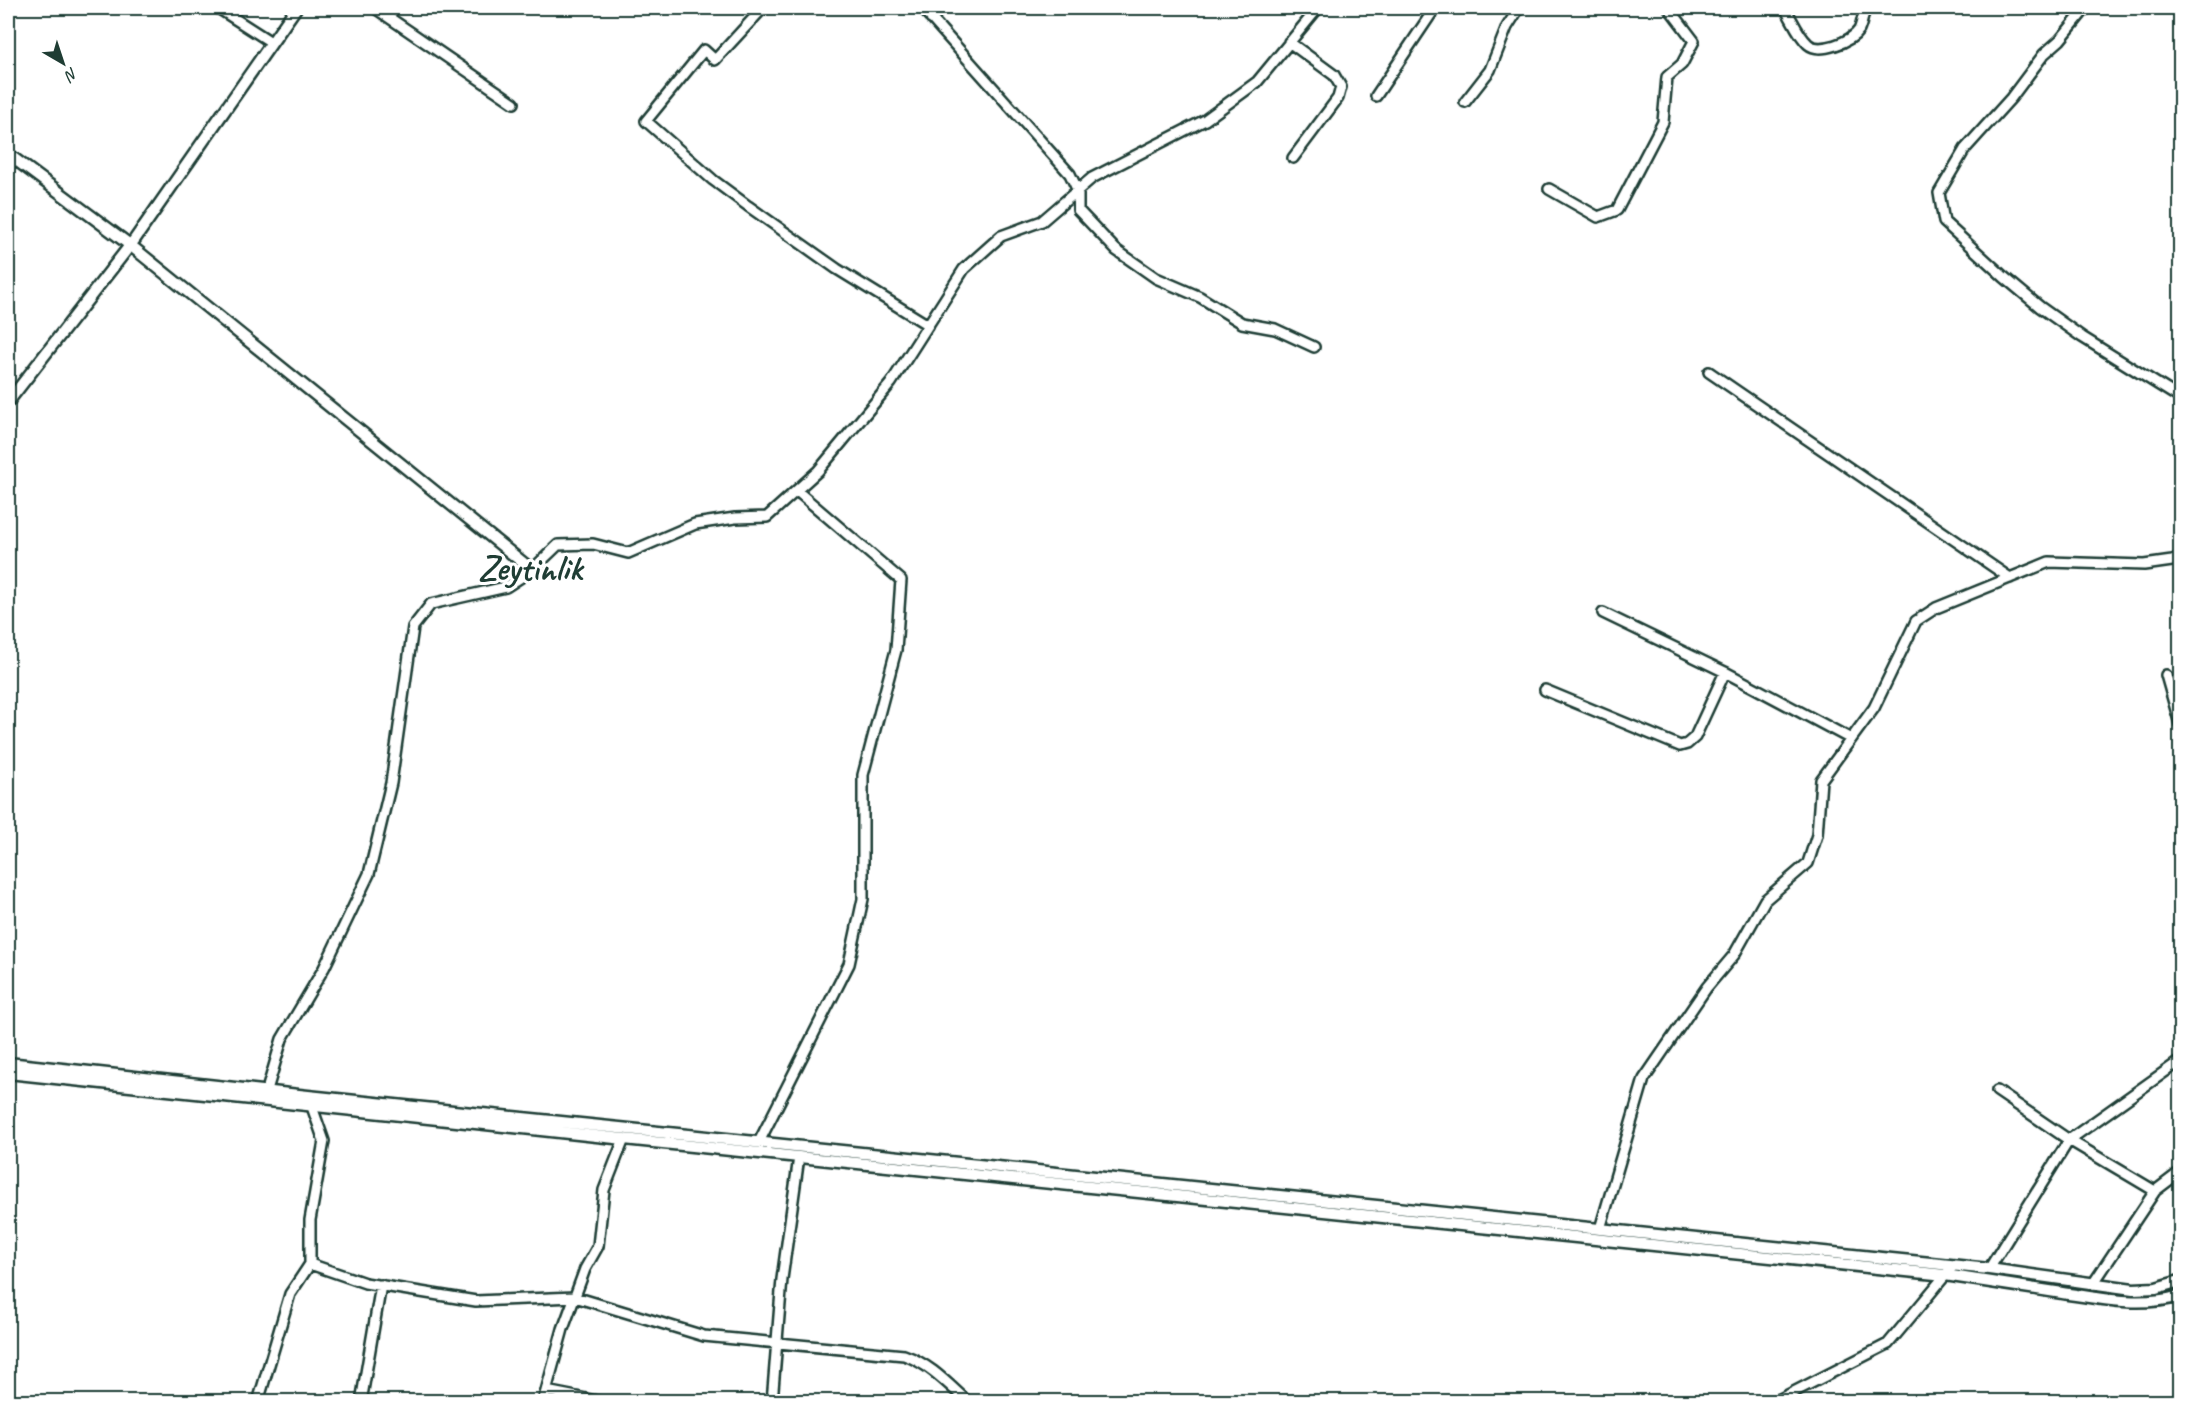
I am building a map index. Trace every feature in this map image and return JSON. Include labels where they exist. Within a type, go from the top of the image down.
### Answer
[{"type":"street","points":[[218,8],[271,42]]},
{"type":"street","points":[[8,402],[130,245],[296,8]]},
{"type":"street","points":[[375,8],[514,103]]},
{"type":"street","points":[[763,8],[715,60],[704,50],[646,121],[713,180],[748,206],[837,268],[928,325]]},
{"type":"street","points":[[922,8],[1014,113],[1054,154],[1070,174],[1078,191],[1078,210],[1116,250],[1156,278],[1200,297],[1242,323],[1275,329],[1314,347]]},
{"type":"street","points":[[931,18],[941,8]]},
{"type":"street","points":[[267,1090],[282,1039],[324,968],[369,874],[391,783],[413,627],[431,604],[506,587],[532,570],[558,545],[593,544],[628,553],[695,524],[735,518],[767,517],[818,471],[891,383],[964,269],[1001,236],[1042,221],[1092,178],[1205,120],[1257,82],[1317,8]]},
{"type":"street","points":[[1376,96],[1435,8]]},
{"type":"street","points":[[1465,102],[1490,70],[1507,27],[1519,8]]},
{"type":"street","points":[[1549,189],[1598,216],[1617,210],[1663,122],[1667,77],[1682,64],[1694,41],[1669,8]]},
{"type":"street","points":[[1785,8],[1806,42],[1813,48],[1823,49],[1856,34],[1860,28],[1865,8]]},
{"type":"street","points":[[2086,8],[2060,40],[2044,54],[2011,98],[1965,149],[1939,193],[1944,222],[2004,278],[2040,307],[2082,337],[2181,398]]},
{"type":"street","points":[[1289,42],[1334,75],[1340,82],[1341,90],[1338,98],[1293,158]]},
{"type":"street","points":[[8,154],[130,245],[532,570]]},
{"type":"street","points":[[1709,372],[2010,578]]},
{"type":"street","points":[[759,1142],[849,964],[863,899],[863,776],[896,650],[901,580],[797,491]]},
{"type":"street","points":[[1600,1229],[1644,1079],[1707,987],[1734,955],[1765,900],[1808,863],[1817,835],[1821,780],[1874,708],[1916,621],[1935,608],[2049,562],[2144,565],[2181,558]]},
{"type":"street","points":[[1603,614],[1725,672],[1851,738]]},
{"type":"street","points":[[1545,690],[1680,746],[1687,744],[1695,737],[1725,672]]},
{"type":"street","points":[[2166,675],[2181,724]]},
{"type":"street","points":[[1989,1269],[2069,1140],[2181,1061]]},
{"type":"street","points":[[8,1063],[267,1090],[310,1101],[624,1139],[800,1151],[1600,1229],[1989,1269],[2133,1288],[2156,1288],[2181,1281]]},
{"type":"street","points":[[8,1073],[759,1142],[800,1151],[1945,1275],[2135,1302],[2158,1301],[2181,1296]]},
{"type":"street","points":[[1997,1091],[2069,1140],[2155,1191]]},
{"type":"street","points":[[258,1401],[290,1294],[310,1264],[310,1220],[324,1141],[310,1101]]},
{"type":"street","points":[[543,1401],[563,1329],[585,1269],[598,1246],[604,1190],[624,1139]]},
{"type":"street","points":[[772,1401],[782,1279],[800,1151]]},
{"type":"street","points":[[2093,1284],[2155,1191],[2181,1172]]},
{"type":"street","points":[[310,1264],[365,1283],[476,1301],[575,1297],[704,1336],[904,1355],[934,1371],[968,1401]]},
{"type":"street","points":[[1774,1401],[1888,1344],[1953,1266]]},
{"type":"street","points":[[361,1401],[381,1285]]},
{"type":"street","points":[[546,1391],[602,1401]]},
{"type":"district","name":"Zeytinlik","points":[[530,568]]}]
